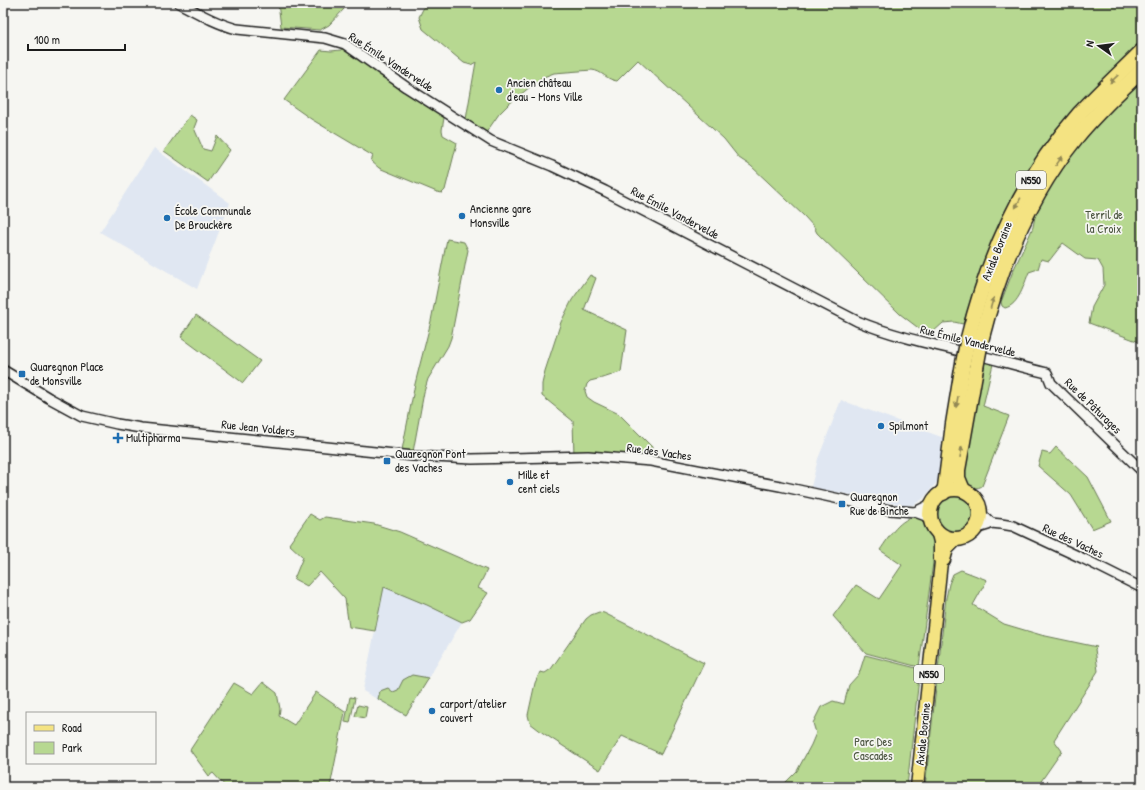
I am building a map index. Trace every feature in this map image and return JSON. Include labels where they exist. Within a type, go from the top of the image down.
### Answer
[{"type":"highway","name":"Axiale Boraine","points":[[934,524],[931,509],[945,487],[953,424],[975,339],[977,304],[989,268],[1013,212],[1048,154],[1079,114],[1142,51]]},
{"type":"highway","name":"Axiale Boraine","points":[[975,339],[1015,241],[1042,188],[1062,156],[1090,122],[1142,70]]},
{"type":"highway","name":"Axiale Boraine","points":[[963,490],[958,478],[958,470],[969,366]]},
{"type":"highway","points":[[938,498],[953,489],[963,490],[975,499],[985,519]]},
{"type":"highway","name":"Axiale Boraine","points":[[957,539],[968,535],[975,529],[979,521],[985,519]]},
{"type":"highway","points":[[934,524],[946,537],[957,539]]},
{"type":"main road","name":"Axiale Boraine","points":[[917,787],[941,562],[940,542],[934,524]]},
{"type":"main road","name":"Axiale Boraine","points":[[941,562],[944,560],[948,549],[957,539]]},
{"type":"street","name":"Rue Émile Vandervelde","points":[[180,3],[218,23],[238,29],[325,38],[345,44],[413,91],[491,141],[552,166],[605,191],[857,321],[880,330],[911,339],[1047,373]]},
{"type":"street","name":"Rue Jean Volders","points":[[3,370],[82,416],[117,424],[141,428],[396,455]]},
{"type":"street","name":"Rue de Pâturages","points":[[1047,373],[1051,382],[1142,471]]},
{"type":"street","name":"Rue des Vaches","points":[[396,455],[472,459],[588,456],[651,461],[751,480],[890,510],[915,512],[934,524]]},
{"type":"street","points":[[915,512],[938,498]]},
{"type":"street","name":"Rue des Vaches","points":[[985,519],[1016,528],[1084,559],[1142,588]]},
{"type":"shaded area","name":"École Communale De Brouckère","points":[[154,148],[230,203],[197,289],[100,232]]},
{"type":"shaded area","points":[[841,400],[944,438],[937,482],[923,499],[913,505],[902,505],[811,487],[818,459]]},
{"type":"shaded area","points":[[384,586],[462,622],[406,716],[363,691]]},
{"type":"green space","points":[[278,3],[337,3],[344,9],[329,25],[320,30],[281,27]]},
{"type":"green space","points":[[426,3],[1142,3],[1142,44],[1123,64],[1003,219],[987,253],[963,324],[954,322],[943,323],[933,332],[921,330],[900,314],[817,233],[814,227],[804,216],[751,166],[739,158],[724,139],[638,60],[617,81],[592,70],[554,73],[541,78],[499,114],[483,137],[465,125],[476,62],[471,65],[464,63],[423,29],[419,17]]},
{"type":"green space","points":[[345,44],[445,112],[442,130],[443,135],[457,143],[445,190],[442,193],[379,168],[371,161],[373,156],[311,119],[284,100],[321,50],[341,50]]},
{"type":"green space","name":"Terril de la Croix","points":[[1142,75],[1142,343],[1089,323],[1092,307],[1104,285],[1103,269],[1098,260],[1085,259],[1063,243],[1049,261],[1041,259],[1038,269],[1029,272],[1023,288],[1014,303],[1005,308],[1002,306],[1001,302],[1033,227],[1037,206],[1073,149]]},
{"type":"green space","points":[[190,115],[197,120],[194,128],[203,149],[211,151],[217,136],[230,150],[208,182],[164,151]]},
{"type":"green space","points":[[447,239],[464,242],[468,250],[451,338],[448,346],[428,379],[424,392],[413,452],[402,450],[415,384],[431,321]]},
{"type":"green space","points":[[590,275],[596,278],[584,310],[627,330],[621,372],[590,381],[587,384],[585,391],[587,397],[594,402],[619,414],[652,447],[651,455],[641,459],[574,456],[573,421],[542,396],[542,384],[545,371],[561,322],[572,300]]},
{"type":"green space","points":[[196,315],[260,361],[243,383],[181,337]]},
{"type":"green space","points":[[984,361],[993,364],[983,406],[1009,416],[982,486],[975,488],[968,485],[964,474]]},
{"type":"green space","points":[[1056,447],[1088,477],[1111,521],[1092,529],[1071,495],[1038,466],[1042,452],[1050,454]]},
{"type":"green space","points":[[955,493],[970,499],[976,514],[970,529],[955,535],[940,529],[934,514],[940,499]]},
{"type":"green space","points":[[310,514],[320,520],[325,517],[374,524],[400,532],[487,570],[478,588],[488,593],[470,619],[462,622],[384,587],[375,631],[349,627],[345,599],[320,572],[307,586],[294,579],[303,557],[289,544]]},
{"type":"green space","points":[[918,516],[924,519],[934,535],[934,555],[919,667],[866,653],[833,616],[856,585],[879,599],[902,565],[880,550],[900,524],[911,517]]},
{"type":"green space","points":[[961,570],[987,580],[973,605],[1004,624],[1041,635],[1097,647],[1095,649],[1098,671],[1054,740],[1062,751],[1037,787],[925,787],[946,598],[953,574]]},
{"type":"green space","points":[[599,612],[604,613],[704,663],[661,754],[622,736],[600,770],[543,733],[530,723],[528,715],[535,683],[540,672],[545,673],[551,669],[586,619]]},
{"type":"green space","name":"Parc Des Cascades","points":[[865,655],[920,669],[907,787],[783,787],[797,771],[811,745],[816,733],[813,723],[821,707],[833,701],[844,704],[849,685],[859,674]]},
{"type":"green space","points":[[412,675],[429,678],[406,715],[378,699],[380,691],[388,688],[393,692],[398,690],[403,680]]},
{"type":"green space","points":[[263,682],[277,693],[280,709],[279,716],[294,725],[316,692],[345,712],[330,787],[226,787],[213,773],[209,776],[190,750],[234,683],[253,694]]},
{"type":"green space","points":[[350,697],[355,698],[350,723],[345,722]]},
{"type":"green space","points":[[358,705],[367,707],[365,718],[355,716]]},
{"type":"place","name":"Ancien château d'eau - Mons Ville","points":[[499,90]]},
{"type":"place","name":"Ancienne gare Monsville","points":[[462,216]]},
{"type":"place","name":"École Communale De Brouckère","points":[[167,218]]},
{"type":"place","name":"Quaregnon Place de Monsville","points":[[22,374]]},
{"type":"place","name":"Spilmont","points":[[881,426]]},
{"type":"place","name":"Multipharma","points":[[118,438]]},
{"type":"place","name":"Quaregnon Pont des Vaches","points":[[387,461]]},
{"type":"place","name":"Mille et cent ciels","points":[[510,482]]},
{"type":"place","name":"Quaregnon Rue de Binche","points":[[842,504]]},
{"type":"place","name":"carport/atelier couvert","points":[[432,711]]}]
